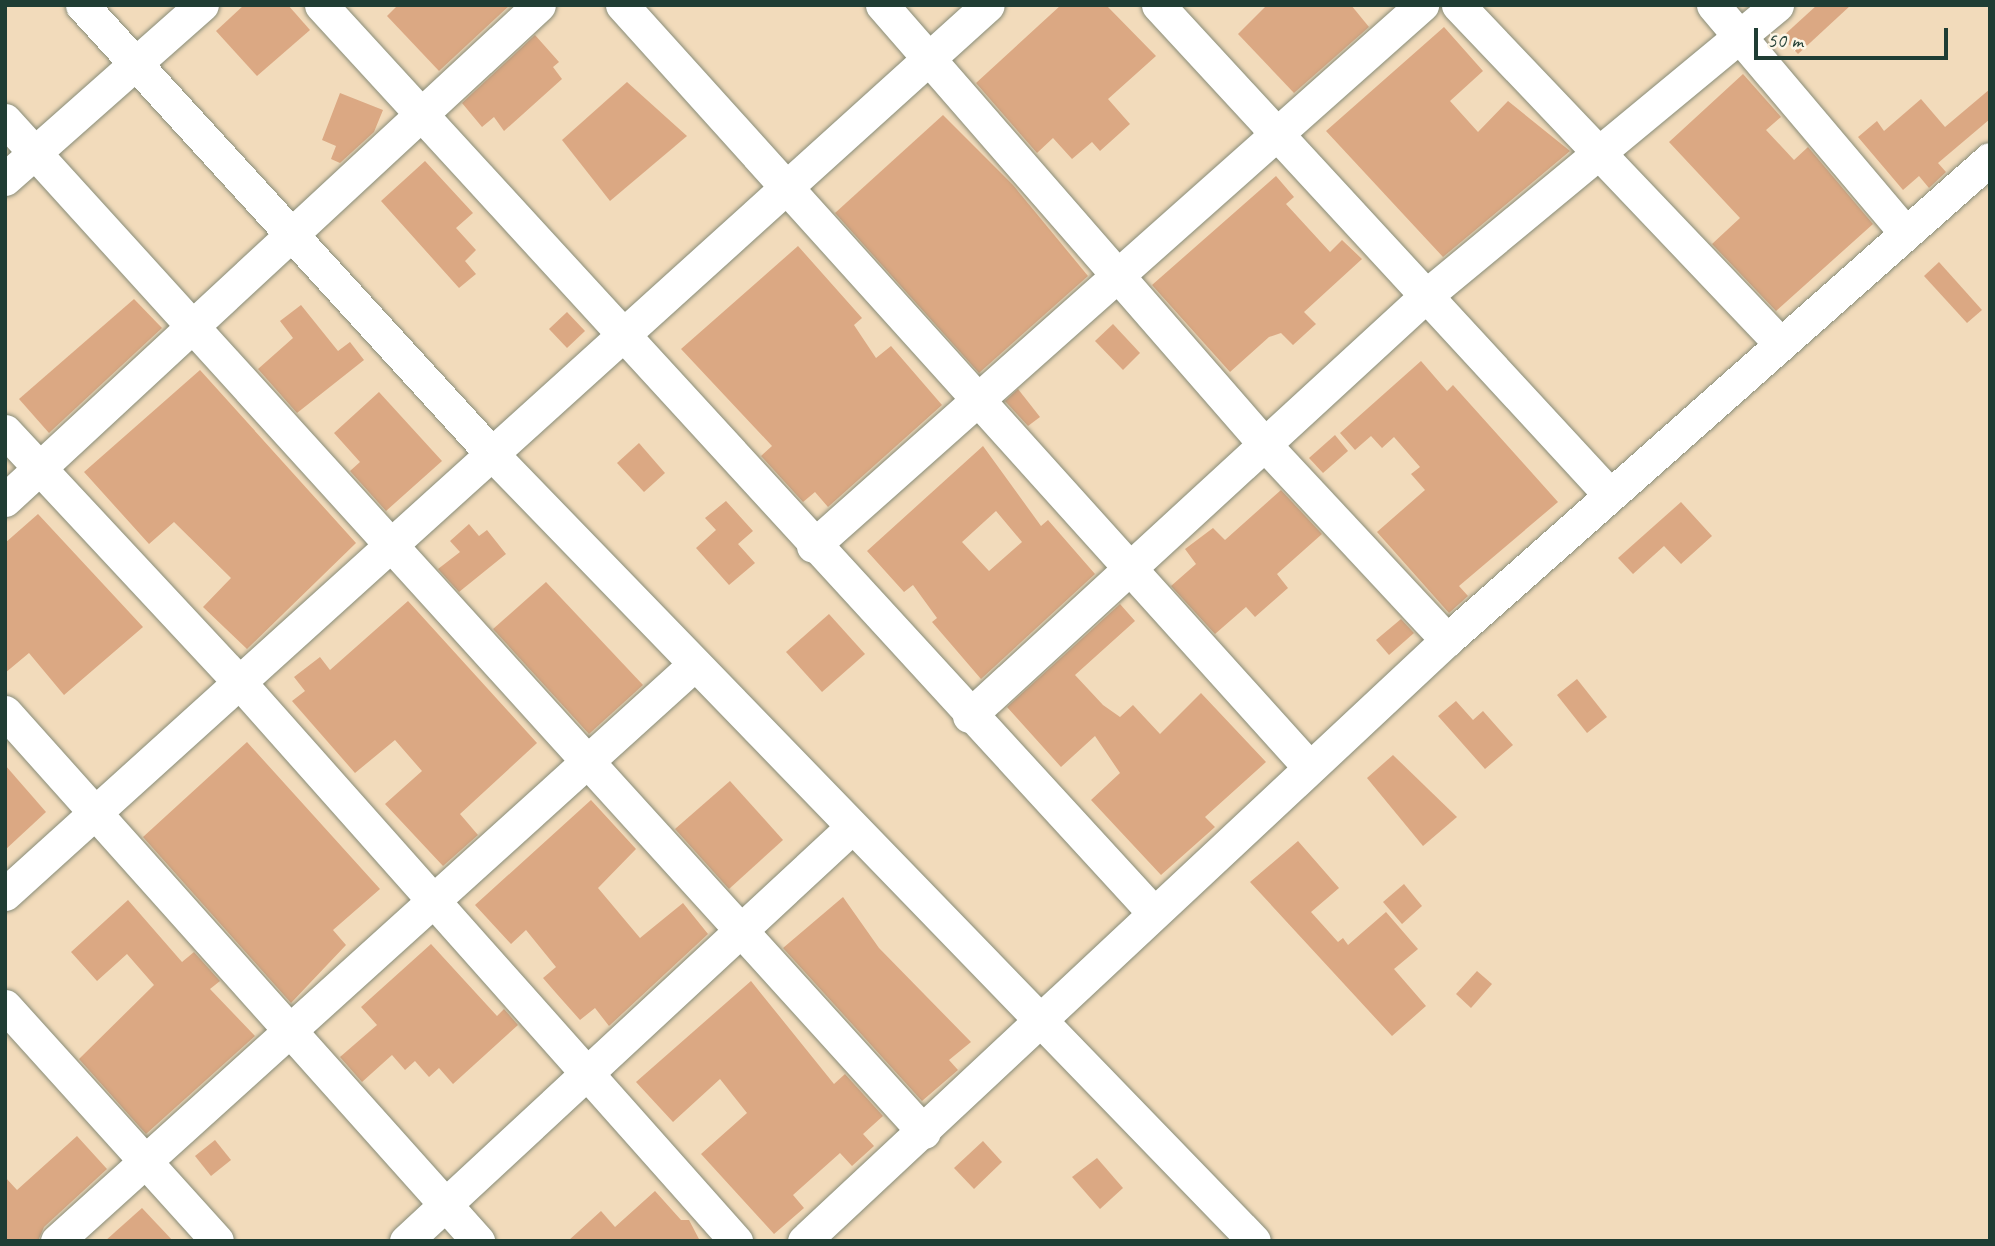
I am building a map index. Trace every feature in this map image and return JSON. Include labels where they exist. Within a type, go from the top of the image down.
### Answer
[{"type":"street","points":[[82,5],[492,454],[851,828],[1043,1021],[1255,1241]]},
{"type":"street","points":[[5,179],[137,66],[202,5]]},
{"type":"street","points":[[321,5],[626,334],[813,546],[1154,913]]},
{"type":"street","points":[[5,500],[187,325],[539,5]]},
{"type":"street","points":[[622,5],[789,187],[975,403],[1309,767]]},
{"type":"street","points":[[882,5],[1119,272],[1267,447],[1447,640]]},
{"type":"street","points":[[5,894],[393,546],[988,5]]},
{"type":"street","points":[[1158,5],[1428,294],[1609,495]]},
{"type":"street","points":[[813,546],[1422,5]]},
{"type":"street","points":[[1458,5],[1778,341]]},
{"type":"street","points":[[1713,5],[1904,231]]},
{"type":"street","points":[[969,716],[1129,568],[1267,447],[1428,294],[1742,37],[1777,5]]},
{"type":"street","points":[[5,120],[187,325],[742,927],[924,1132]]},
{"type":"street","points":[[804,1241],[1043,1021],[1154,913],[1447,640],[1778,341],[1990,159]]},
{"type":"street","points":[[5,431],[240,682],[431,902],[736,1241]]},
{"type":"street","points":[[57,1241],[695,664]]},
{"type":"street","points":[[5,712],[293,1029],[478,1241]]},
{"type":"street","points":[[407,1241],[585,1071],[851,828]]},
{"type":"street","points":[[5,1006],[216,1241]]},
{"type":"building","points":[[244,5],[288,5],[310,30],[257,76],[216,31]]},
{"type":"building","points":[[398,5],[510,5],[439,71],[387,16]]},
{"type":"building","points":[[1061,5],[1106,5],[1156,56],[1108,99],[1130,124],[1100,151],[1092,142],[1072,159],[1053,138],[1037,153],[976,83]]},
{"type":"building","points":[[1267,5],[1351,5],[1369,27],[1294,93],[1238,34]]},
{"type":"building","points":[[1817,5],[1851,5],[1798,54],[1782,37]]},
{"type":"building","points":[[1444,27],[1483,71],[1450,101],[1478,132],[1508,101],[1570,151],[1443,257],[1326,131]]},
{"type":"building","points":[[535,35],[559,62],[553,67],[562,79],[504,131],[494,117],[482,127],[462,103]]},
{"type":"building","points":[[1743,74],[1781,117],[1766,130],[1794,160],[1808,147],[1873,224],[1776,311],[1712,244],[1740,218],[1669,142]]},
{"type":"building","points":[[627,82],[687,136],[610,201],[562,140]]},
{"type":"building","points":[[1990,89],[1990,119],[1938,163],[1946,172],[1929,188],[1919,176],[1903,190],[1858,137],[1877,121],[1884,131],[1921,99],[1945,127]]},
{"type":"building","points":[[340,93],[383,110],[374,132],[340,163],[331,159],[336,146],[322,140]]},
{"type":"building","points":[[943,115],[1013,185],[1088,276],[979,373],[835,213]]},
{"type":"building","points":[[425,161],[473,213],[456,228],[476,250],[465,261],[476,274],[459,288],[381,201]]},
{"type":"building","points":[[1276,176],[1294,197],[1286,204],[1330,252],[1342,240],[1362,259],[1304,312],[1316,324],[1293,345],[1281,333],[1269,337],[1230,372],[1152,285]]},
{"type":"building","points":[[798,246],[862,318],[854,325],[876,358],[891,346],[942,405],[828,507],[815,492],[803,502],[761,456],[772,446],[681,349]]},
{"type":"building","points":[[1939,262],[1982,310],[1967,323],[1924,276]]},
{"type":"building","points":[[134,299],[162,328],[49,433],[19,399]]},
{"type":"building","points":[[301,305],[338,351],[350,342],[364,360],[297,413],[258,369],[293,338],[280,321]]},
{"type":"building","points":[[567,312],[585,331],[567,348],[549,329]]},
{"type":"building","points":[[1113,324],[1140,353],[1123,370],[1095,341]]},
{"type":"building","points":[[1421,361],[1447,391],[1453,385],[1558,502],[1459,586],[1468,596],[1449,613],[1377,532],[1425,490],[1411,474],[1420,467],[1394,437],[1382,448],[1371,436],[1355,450],[1340,433]]},
{"type":"building","points":[[200,370],[356,543],[247,649],[203,607],[231,578],[174,522],[149,544],[84,472]]},
{"type":"building","points":[[1018,389],[1040,417],[1028,426],[1005,401]]},
{"type":"building","points":[[379,392],[442,461],[386,511],[350,471],[360,462],[334,433]]},
{"type":"building","points":[[1335,435],[1348,451],[1323,473],[1309,458]]},
{"type":"building","points":[[639,443],[665,473],[644,492],[617,463]]},
{"type":"building","points":[[983,446],[1041,526],[1048,520],[1095,574],[981,679],[932,622],[937,618],[913,585],[904,592],[867,551]],"holes":[[[996,511],[1022,542],[989,571],[962,542]]]},
{"type":"building","points":[[1281,490],[1322,534],[1277,574],[1288,588],[1255,617],[1246,607],[1215,634],[1171,586],[1196,564],[1185,549],[1213,528],[1225,540]]},
{"type":"building","points":[[726,501],[753,531],[738,544],[755,563],[729,585],[696,548],[716,530],[705,518]]},
{"type":"building","points":[[1681,502],[1712,536],[1681,564],[1664,546],[1633,574],[1618,558]]},
{"type":"building","points":[[38,514],[143,627],[64,695],[29,653],[5,673],[5,543]]},
{"type":"building","points":[[469,524],[479,536],[487,530],[506,554],[459,592],[438,569],[460,552],[450,541]]},
{"type":"building","points":[[546,582],[643,685],[589,734],[493,629]]},
{"type":"building","points":[[408,601],[537,743],[460,814],[478,835],[443,866],[385,804],[422,771],[395,740],[355,773],[292,701],[305,691],[294,677],[320,657],[330,670]]},
{"type":"building","points":[[1120,604],[1135,621],[1075,675],[1103,705],[1120,717],[1133,705],[1160,734],[1201,693],[1266,762],[1205,817],[1215,827],[1161,875],[1091,800],[1120,773],[1095,736],[1061,767],[1007,707]]},
{"type":"building","points":[[829,614],[865,654],[822,692],[786,652]]},
{"type":"building","points":[[1401,619],[1414,633],[1389,655],[1376,640]]},
{"type":"building","points":[[1577,679],[1607,717],[1587,733],[1557,695]]},
{"type":"building","points":[[1456,701],[1473,720],[1483,711],[1513,745],[1485,769],[1438,716]]},
{"type":"building","points":[[247,742],[380,889],[333,930],[346,945],[291,1003],[143,837]]},
{"type":"building","points":[[1393,755],[1457,817],[1423,846],[1367,778]]},
{"type":"building","points":[[5,765],[46,812],[5,850]]},
{"type":"building","points":[[730,781],[783,840],[729,889],[675,829]]},
{"type":"building","points":[[591,800],[636,849],[598,888],[640,938],[683,903],[708,934],[609,1026],[595,1008],[580,1020],[543,978],[556,967],[526,930],[511,944],[475,905]]},
{"type":"building","points":[[1298,841],[1339,888],[1311,912],[1338,942],[1343,938],[1348,945],[1386,912],[1418,949],[1394,969],[1426,1006],[1392,1036],[1250,882]]},
{"type":"building","points":[[1404,884],[1422,906],[1402,924],[1383,902]]},
{"type":"building","points":[[843,897],[879,948],[971,1042],[949,1060],[958,1070],[922,1101],[783,948]]},
{"type":"building","points":[[128,900],[182,962],[194,952],[220,981],[210,989],[255,1036],[146,1134],[79,1059],[154,985],[127,954],[97,981],[71,952]]},
{"type":"building","points":[[431,944],[497,1016],[504,1009],[518,1025],[453,1084],[439,1068],[429,1077],[415,1061],[405,1070],[392,1055],[362,1082],[340,1057],[377,1025],[361,1007]]},
{"type":"building","points":[[1477,971],[1492,984],[1471,1008],[1456,994]]},
{"type":"building","points":[[751,981],[834,1084],[845,1074],[883,1116],[863,1134],[874,1146],[852,1166],[840,1153],[793,1195],[804,1208],[774,1234],[701,1154],[747,1113],[720,1079],[673,1122],[636,1082]]},
{"type":"building","points":[[77,1136],[107,1169],[44,1227],[38,1241],[5,1241],[5,1177],[17,1190]]},
{"type":"building","points":[[215,1140],[231,1160],[211,1176],[195,1156]]},
{"type":"building","points":[[983,1141],[1002,1162],[974,1189],[954,1168]]},
{"type":"building","points":[[1097,1158],[1123,1188],[1100,1209],[1072,1177]]},
{"type":"building","points":[[655,1191],[681,1220],[689,1220],[700,1241],[568,1241],[601,1211],[615,1227]]},
{"type":"building","points":[[142,1208],[173,1241],[105,1241]]}]
